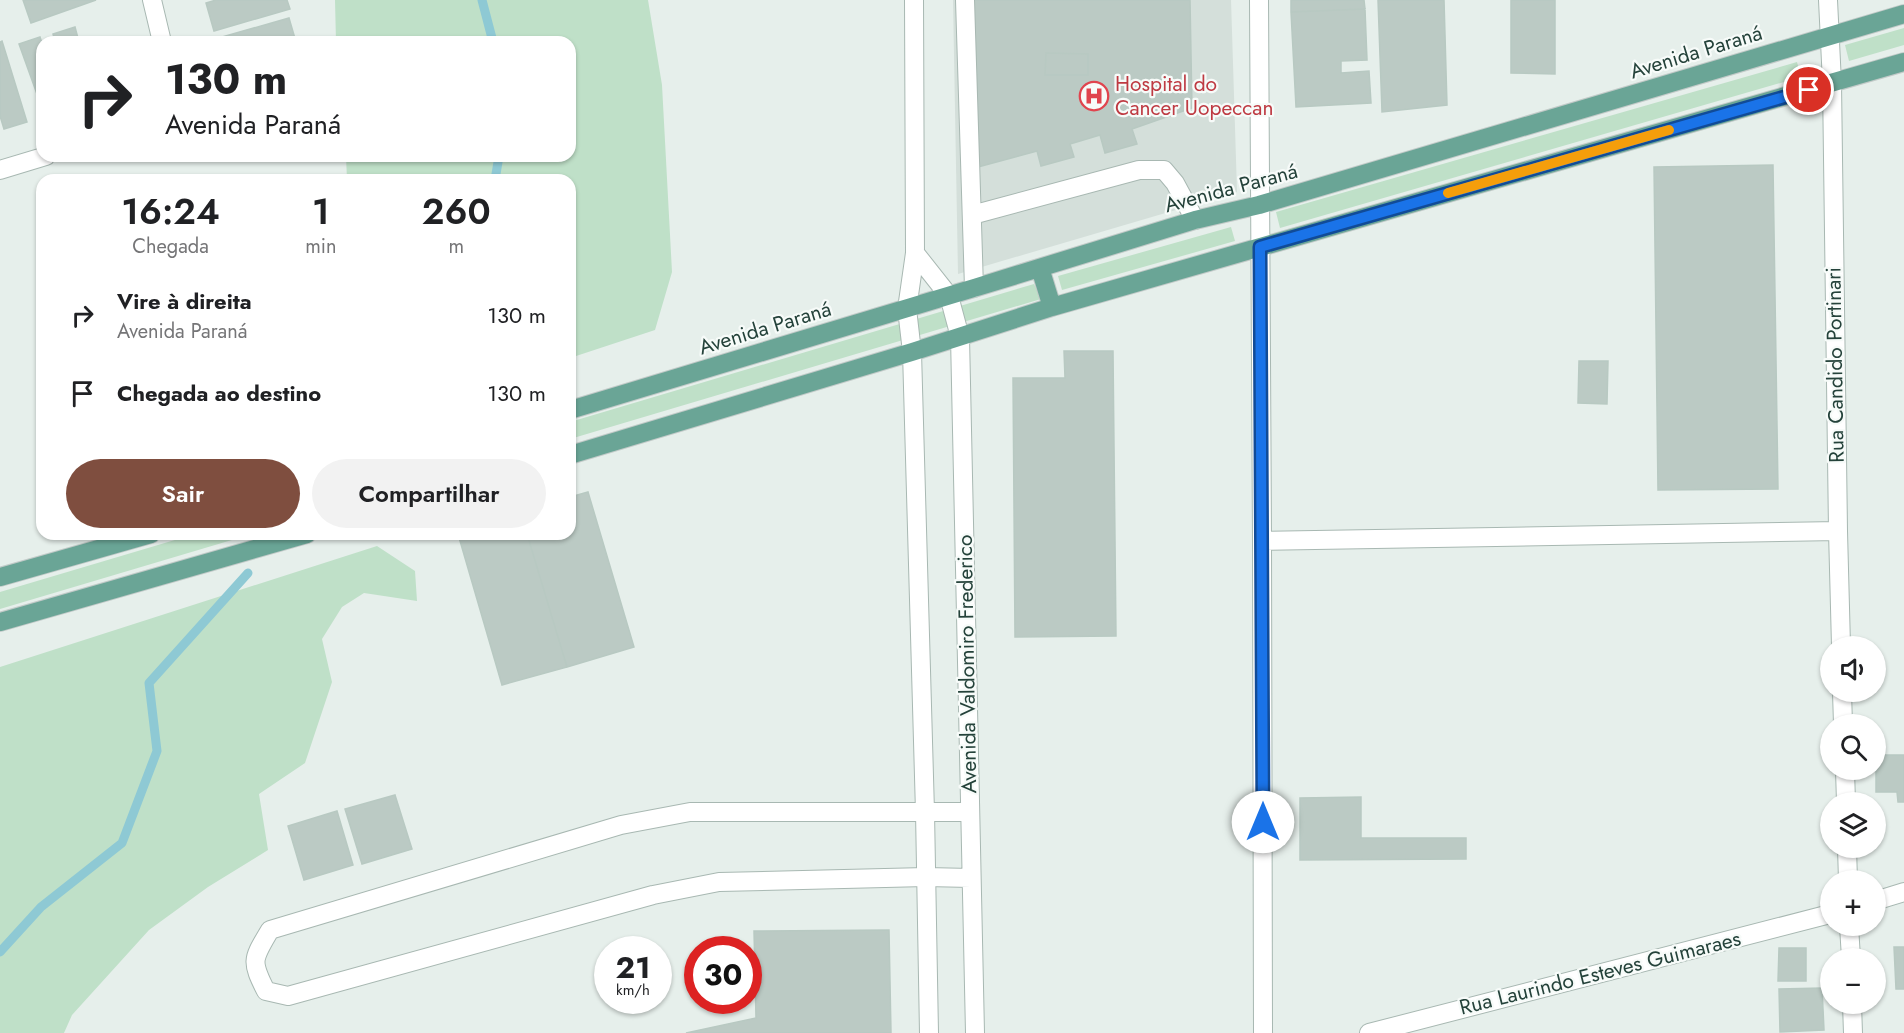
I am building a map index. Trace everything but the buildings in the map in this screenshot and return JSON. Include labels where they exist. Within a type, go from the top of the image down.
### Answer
[{"type":"main road","name":"Avenida Paraná","points":[[576,408],[1195,220],[1259,205],[1904,14]]},
{"type":"main road","points":[[576,453],[912,352],[1052,307],[1904,62]]},
{"type":"main road","points":[[1040,268],[1052,307]]},
{"type":"main road","points":[[0,577],[130,540]]},
{"type":"main road","points":[[0,622],[287,540]]},
{"type":"street","points":[[152,0],[161,36]]},
{"type":"street","points":[[914,0],[915,253],[907,309],[912,352],[929,1033]]},
{"type":"street","points":[[965,0],[974,288]]},
{"type":"street","points":[[1259,0],[1263,1033]]},
{"type":"street","name":"Rua Candido Portinari","points":[[1828,0],[1832,83],[1841,636]]},
{"type":"street","points":[[0,170],[36,159]]},
{"type":"street","points":[[972,215],[1139,170],[1164,170],[1175,183],[1195,220]]},
{"type":"street","points":[[915,253],[949,296]]},
{"type":"street","name":"Avenida Valdomiro Frederico","points":[[949,296],[960,337],[975,1033]]},
{"type":"street","points":[[1262,541],[1838,531]]},
{"type":"street","points":[[970,812],[690,812],[621,825],[270,930],[256,955],[256,972],[266,991],[288,996],[653,895],[719,882],[971,878]]},
{"type":"street","points":[[1886,898],[1904,892]]},
{"type":"street","name":"Rua Laurindo Esteves Guimaraes","points":[[1369,1033],[1820,917]]},
{"type":"street","points":[[1852,1014],[1853,1033]]},
{"type":"shaded area","name":"Hospital do Cancer Uopeccan","points":[[953,0],[1231,0],[1237,192],[958,274]]},
{"type":"green space","points":[[335,0],[648,0],[662,85],[672,272],[655,330],[576,356],[576,174],[347,174],[346,162],[576,162],[576,36],[336,36]]},
{"type":"green space","points":[[1904,28],[1904,45],[1849,61],[1845,45]]},
{"type":"green space","points":[[1797,62],[1801,77],[1280,228],[1276,212]]},
{"type":"green space","points":[[1231,227],[1235,241],[1062,290],[1058,276]]},
{"type":"green space","points":[[1034,284],[1041,299],[576,437],[576,420]]},
{"type":"green space","points":[[175,540],[232,540],[0,609],[0,592]]},
{"type":"green space","points":[[377,546],[415,571],[417,601],[364,593],[342,607],[322,639],[332,682],[305,763],[259,794],[268,850],[208,887],[149,930],[72,1015],[64,1033],[0,1033],[0,667]]},
{"type":"waterway","points":[[482,0],[491,36]]},
{"type":"waterway","points":[[496,174],[498,162]]},
{"type":"waterway","points":[[0,952],[41,907],[122,843],[157,751],[149,683],[248,573]]},
{"type":"slow traffic","points":[[1448,193],[1669,130]]},
{"type":"place","name":"Hospital do Cancer Uopeccan","points":[[1094,96]]},
{"type":"route","points":[[1263,822],[1260,247],[1809,90]]}]
